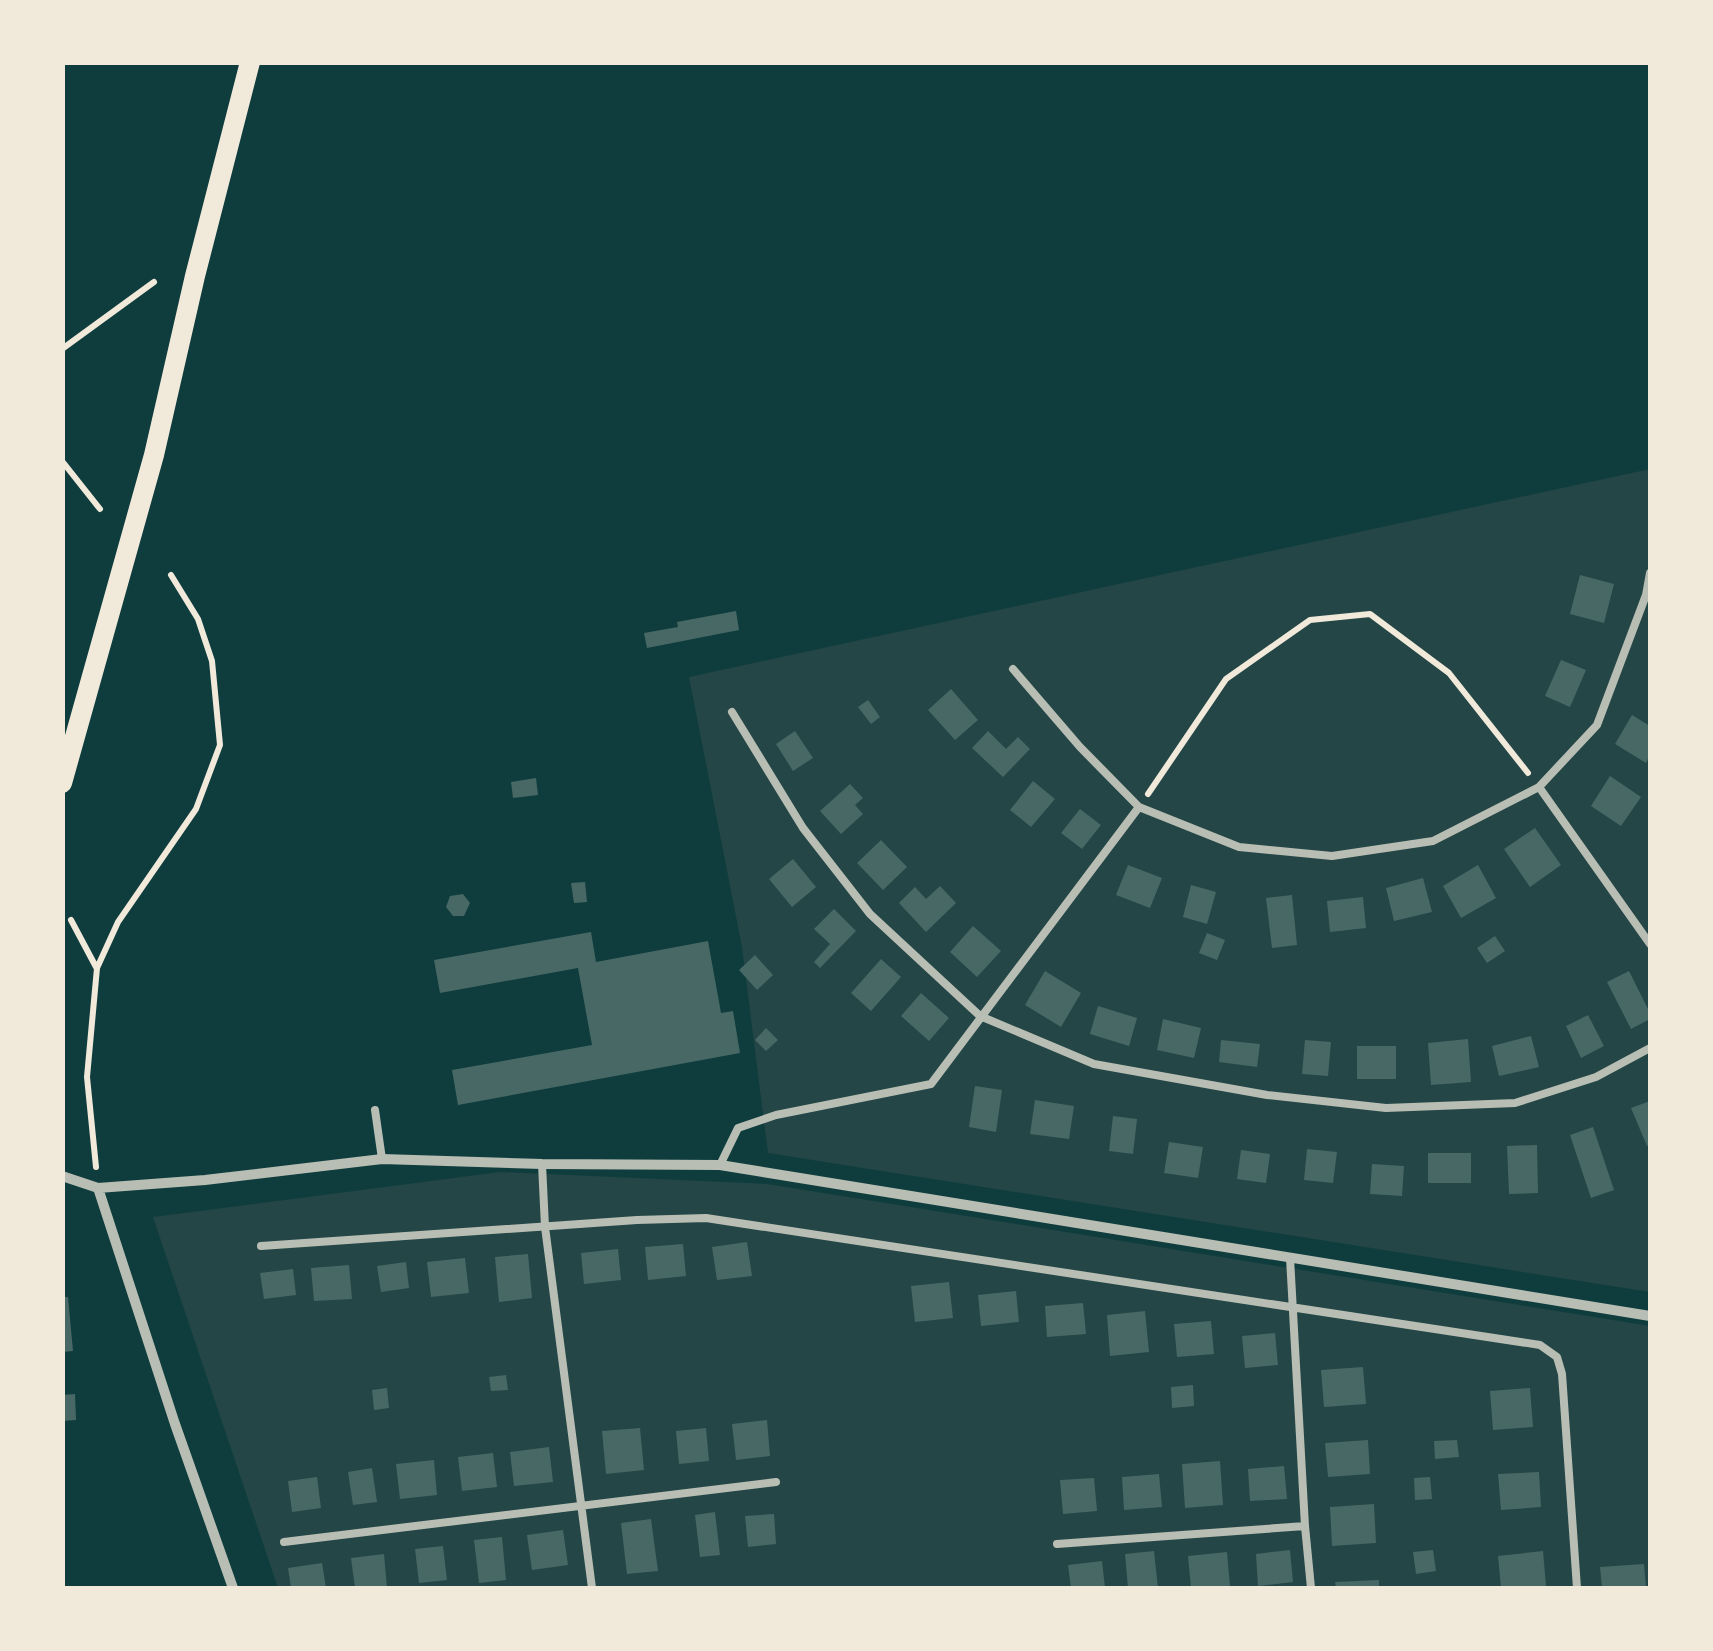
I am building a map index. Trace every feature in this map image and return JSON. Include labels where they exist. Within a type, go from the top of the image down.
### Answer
[{"type":"main road","points":[[62,783],[154,455],[250,62]]},
{"type":"street","points":[[62,1176],[98,1188],[382,1160],[720,1166],[1650,1316]]},
{"type":"street","points":[[98,1188],[234,1588]]},
{"type":"lane","points":[[1013,669],[1080,747],[1139,807],[1239,847],[1332,856],[1433,841],[1538,786],[1597,725],[1646,595],[1650,573]]},
{"type":"lane","points":[[732,712],[802,828],[870,914],[980,1016],[1094,1064],[1266,1094],[1386,1108],[1515,1103],[1596,1078],[1650,1048]]},
{"type":"lane","points":[[1538,786],[1650,944]]},
{"type":"lane","points":[[720,1166],[738,1128],[776,1115],[931,1084],[1139,807]]},
{"type":"lane","points":[[375,1110],[382,1160]]},
{"type":"lane","points":[[542,1164],[545,1226],[592,1588]]},
{"type":"lane","points":[[261,1246],[706,1218],[1540,1345],[1557,1356],[1562,1374],[1577,1588]]},
{"type":"lane","points":[[1290,1258],[1311,1588]]},
{"type":"lane","points":[[284,1542],[776,1482]]},
{"type":"lane","points":[[1057,1544],[1306,1526]]},
{"type":"path","points":[[62,349],[154,282]]},
{"type":"path","points":[[62,461],[100,509]]},
{"type":"path","points":[[98,1188],[87,1077],[97,968],[118,922],[196,809],[220,744],[212,661],[198,619],[170,576]]},
{"type":"path","points":[[1139,807],[1226,679],[1310,620],[1370,614],[1449,673],[1538,786]]},
{"type":"path","points":[[71,920],[97,968]]},
{"type":"shaded area","points":[[1650,469],[1650,1292],[768,1153],[742,947],[689,677]]},
{"type":"shaded area","points":[[500,1172],[767,1184],[1650,1326],[1650,1588],[278,1588],[153,1217]]},
{"type":"building","points":[[1580,575],[1614,584],[1604,623],[1570,614]]},
{"type":"building","points":[[736,611],[739,630],[647,648],[644,633],[678,627],[677,622]]},
{"type":"building","points":[[1561,660],[1586,670],[1570,707],[1545,696]]},
{"type":"building","points":[[951,689],[978,720],[955,740],[928,710]]},
{"type":"building","points":[[868,700],[880,717],[871,724],[858,707]]},
{"type":"building","points":[[1632,715],[1650,726],[1650,755],[1646,763],[1615,744]]},
{"type":"building","points":[[795,731],[813,758],[793,771],[776,744]]},
{"type":"building","points":[[988,731],[1006,749],[1018,737],[1030,749],[1003,777],[972,748]]},
{"type":"building","points":[[1610,776],[1641,797],[1621,826],[1591,806]]},
{"type":"building","points":[[536,778],[538,795],[513,798],[511,782]]},
{"type":"building","points":[[1033,781],[1055,799],[1031,827],[1010,810]]},
{"type":"building","points":[[850,784],[863,798],[855,805],[863,814],[841,834],[820,811]]},
{"type":"building","points":[[1080,809],[1101,825],[1082,849],[1061,833]]},
{"type":"building","points":[[1535,828],[1561,865],[1530,887],[1504,849]]},
{"type":"building","points":[[881,840],[907,867],[883,890],[857,863]]},
{"type":"building","points":[[793,859],[816,887],[792,907],[769,879]]},
{"type":"building","points":[[1128,865],[1162,878],[1150,908],[1116,895]]},
{"type":"building","points":[[1478,865],[1496,898],[1461,918],[1443,886]]},
{"type":"building","points":[[1423,878],[1432,912],[1394,921],[1386,888]]},
{"type":"building","points":[[585,882],[587,902],[574,903],[571,883]]},
{"type":"building","points":[[1191,885],[1216,892],[1207,924],[1183,917]]},
{"type":"building","points":[[940,886],[956,903],[926,932],[899,903],[915,887],[926,899]]},
{"type":"building","points":[[463,894],[470,903],[464,916],[453,916],[446,907],[450,896]]},
{"type":"building","points":[[1292,895],[1297,945],[1272,948],[1266,898]]},
{"type":"building","points":[[1363,897],[1366,928],[1330,932],[1327,901]]},
{"type":"building","points":[[834,909],[856,931],[820,968],[814,962],[830,944],[814,929]]},
{"type":"building","points":[[973,926],[1001,951],[977,977],[950,952]]},
{"type":"building","points":[[591,932],[596,962],[708,941],[721,1013],[733,1011],[740,1053],[458,1105],[452,1070],[592,1045],[578,968],[440,993],[434,960]]},
{"type":"building","points":[[1207,933],[1225,940],[1217,960],[1199,953]]},
{"type":"building","points":[[1495,936],[1505,951],[1487,963],[1477,948]]},
{"type":"building","points":[[755,955],[773,975],[757,990],[739,970]]},
{"type":"building","points":[[881,959],[901,977],[871,1011],[851,993]]},
{"type":"building","points":[[1045,971],[1081,993],[1061,1027],[1025,1005]]},
{"type":"building","points":[[1629,971],[1650,1013],[1650,1019],[1631,1029],[1607,982]]},
{"type":"building","points":[[921,993],[949,1018],[929,1041],[901,1016]]},
{"type":"building","points":[[1098,1006],[1137,1018],[1129,1046],[1090,1034]]},
{"type":"building","points":[[1588,1015],[1604,1046],[1581,1058],[1566,1026]]},
{"type":"building","points":[[1163,1019],[1201,1028],[1194,1058],[1157,1050]]},
{"type":"building","points":[[766,1028],[778,1040],[766,1051],[755,1040]]},
{"type":"building","points":[[1531,1036],[1539,1067],[1499,1076],[1492,1046]]},
{"type":"building","points":[[1468,1039],[1471,1082],[1431,1085],[1428,1043]]},
{"type":"building","points":[[1221,1040],[1260,1044],[1257,1067],[1219,1062]]},
{"type":"building","points":[[1305,1040],[1331,1042],[1328,1076],[1302,1074]]},
{"type":"building","points":[[1357,1046],[1396,1046],[1396,1079],[1357,1079]]},
{"type":"building","points":[[975,1086],[1002,1090],[996,1132],[969,1127]]},
{"type":"building","points":[[1035,1100],[1074,1106],[1069,1139],[1030,1134]]},
{"type":"building","points":[[1650,1101],[1650,1144],[1647,1146],[1631,1108]]},
{"type":"building","points":[[1113,1116],[1137,1119],[1133,1154],[1109,1151]]},
{"type":"building","points":[[1593,1127],[1614,1190],[1591,1198],[1570,1135]]},
{"type":"building","points":[[1169,1142],[1203,1147],[1198,1178],[1164,1173]]},
{"type":"building","points":[[1537,1145],[1538,1193],[1509,1194],[1507,1146]]},
{"type":"building","points":[[1307,1149],[1337,1152],[1333,1183],[1304,1180]]},
{"type":"building","points":[[1241,1150],[1270,1154],[1266,1183],[1237,1179]]},
{"type":"building","points":[[1428,1153],[1471,1153],[1471,1183],[1428,1183]]},
{"type":"building","points":[[1372,1164],[1404,1166],[1402,1196],[1370,1194]]},
{"type":"building","points":[[747,1242],[752,1276],[717,1280],[712,1247]]},
{"type":"building","points":[[683,1244],[686,1276],[648,1280],[645,1247]]},
{"type":"building","points":[[618,1249],[621,1280],[584,1284],[581,1253]]},
{"type":"building","points":[[528,1254],[532,1298],[499,1302],[495,1257]]},
{"type":"building","points":[[465,1258],[469,1293],[431,1297],[427,1262]]},
{"type":"building","points":[[406,1262],[409,1288],[381,1292],[377,1266]]},
{"type":"building","points":[[349,1265],[352,1299],[314,1301],[311,1268]]},
{"type":"building","points":[[293,1269],[296,1295],[264,1299],[260,1273]]},
{"type":"building","points":[[949,1282],[953,1318],[915,1322],[911,1286]]},
{"type":"building","points":[[1016,1291],[1019,1322],[981,1326],[978,1295]]},
{"type":"building","points":[[62,1297],[68,1297],[73,1351],[62,1352]]},
{"type":"building","points":[[1083,1303],[1086,1334],[1047,1337],[1045,1306]]},
{"type":"building","points":[[1145,1311],[1149,1352],[1110,1356],[1107,1315]]},
{"type":"building","points":[[1211,1321],[1214,1354],[1177,1357],[1174,1324]]},
{"type":"building","points":[[1275,1333],[1278,1365],[1245,1368],[1242,1336]]},
{"type":"building","points":[[1363,1367],[1366,1404],[1324,1407],[1321,1370]]},
{"type":"building","points":[[506,1375],[508,1390],[491,1391],[489,1377]]},
{"type":"building","points":[[1193,1385],[1194,1406],[1172,1408],[1171,1387]]},
{"type":"building","points":[[387,1388],[389,1408],[374,1410],[372,1390]]},
{"type":"building","points":[[1530,1388],[1533,1427],[1493,1430],[1490,1391]]},
{"type":"building","points":[[75,1394],[76,1420],[62,1421],[62,1395]]},
{"type":"building","points":[[767,1420],[770,1456],[736,1460],[732,1424]]},
{"type":"building","points":[[640,1428],[644,1470],[606,1474],[602,1431]]},
{"type":"building","points":[[706,1428],[709,1461],[679,1464],[676,1431]]},
{"type":"building","points":[[1368,1440],[1370,1474],[1328,1477],[1325,1443]]},
{"type":"building","points":[[1457,1440],[1459,1457],[1435,1459],[1434,1441]]},
{"type":"building","points":[[549,1447],[553,1482],[514,1486],[510,1452]]},
{"type":"building","points":[[493,1453],[497,1487],[462,1491],[458,1457]]},
{"type":"building","points":[[434,1460],[437,1495],[400,1499],[396,1464]]},
{"type":"building","points":[[1220,1461],[1223,1505],[1185,1508],[1182,1464]]},
{"type":"building","points":[[1284,1466],[1287,1499],[1250,1501],[1248,1469]]},
{"type":"building","points":[[372,1468],[377,1502],[353,1505],[348,1472]]},
{"type":"building","points":[[1539,1472],[1541,1507],[1501,1510],[1498,1474]]},
{"type":"building","points":[[1159,1474],[1162,1507],[1124,1510],[1122,1477]]},
{"type":"building","points":[[317,1477],[321,1508],[292,1512],[288,1481]]},
{"type":"building","points":[[1430,1477],[1432,1499],[1415,1500],[1414,1478]]},
{"type":"building","points":[[1094,1478],[1097,1511],[1063,1514],[1060,1480]]},
{"type":"building","points":[[1374,1504],[1376,1543],[1332,1546],[1330,1507]]},
{"type":"building","points":[[715,1512],[720,1555],[700,1557],[695,1515]]},
{"type":"building","points":[[774,1514],[776,1544],[748,1547],[745,1516]]},
{"type":"building","points":[[651,1519],[658,1571],[627,1574],[621,1523]]},
{"type":"building","points":[[563,1530],[568,1565],[532,1570],[527,1535]]},
{"type":"building","points":[[502,1537],[506,1580],[479,1583],[474,1540]]},
{"type":"building","points":[[443,1546],[447,1580],[419,1583],[415,1549]]},
{"type":"building","points":[[1290,1550],[1293,1582],[1258,1586],[1256,1554]]},
{"type":"building","points":[[1433,1550],[1436,1571],[1416,1574],[1413,1552]]},
{"type":"building","points":[[1154,1551],[1158,1588],[1128,1588],[1125,1554]]},
{"type":"building","points":[[1543,1551],[1546,1586],[1501,1588],[1498,1556]]},
{"type":"building","points":[[1227,1552],[1230,1586],[1191,1588],[1188,1556]]},
{"type":"building","points":[[384,1554],[387,1588],[355,1588],[351,1558]]},
{"type":"building","points":[[1102,1561],[1105,1588],[1071,1588],[1068,1565]]},
{"type":"building","points":[[322,1563],[326,1588],[291,1588],[288,1568]]},
{"type":"building","points":[[1644,1564],[1646,1588],[1602,1588],[1600,1567]]},
{"type":"building","points":[[1379,1580],[1379,1588],[1336,1588],[1335,1582]]}]
